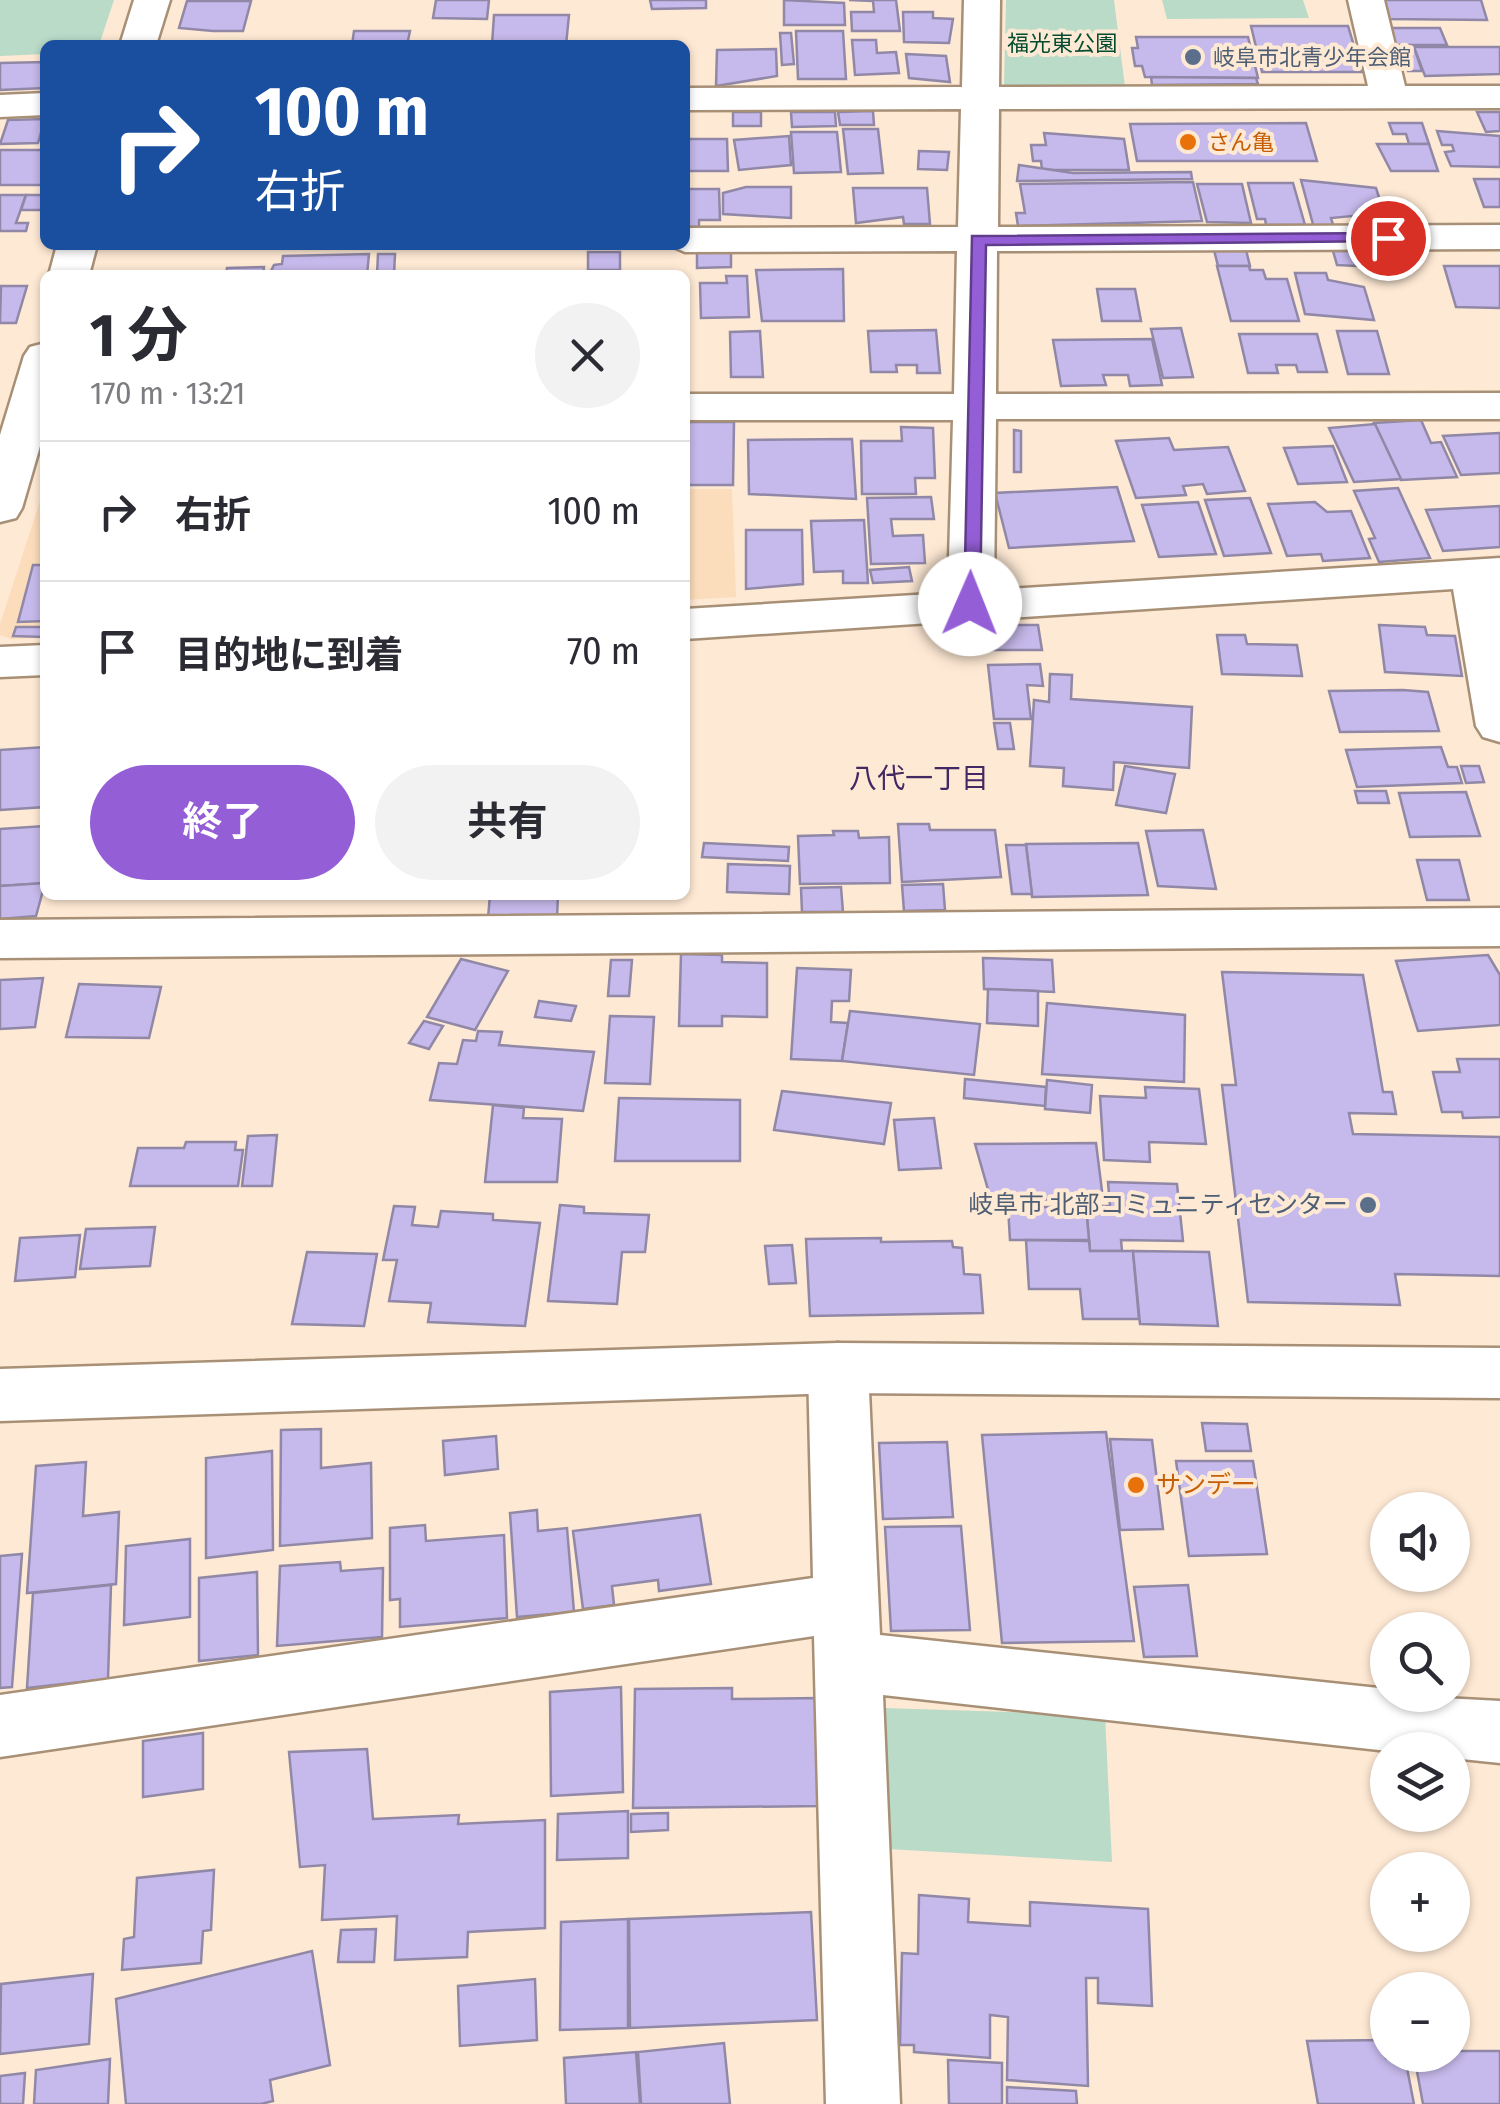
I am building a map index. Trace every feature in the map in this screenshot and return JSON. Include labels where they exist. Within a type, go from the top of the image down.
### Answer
[{"type":"street","points":[[140,40],[152,0]]},
{"type":"street","points":[[970,604],[982,0]]},
{"type":"street","points":[[1366,0],[1389,97]]},
{"type":"street","points":[[690,99],[1500,97]]},
{"type":"street","points":[[0,106],[40,104]]},
{"type":"street","points":[[690,240],[1500,238]]},
{"type":"street","points":[[690,407],[1500,406]]},
{"type":"street","points":[[0,508],[37,409]]},
{"type":"street","points":[[690,624],[1486,573],[1500,726]]},
{"type":"street","points":[[0,662],[40,660]]},
{"type":"street","points":[[0,938],[1500,927]]},
{"type":"street","points":[[0,1395],[838,1368],[1500,1372]]},
{"type":"street","points":[[838,1368],[863,2104]]},
{"type":"street","points":[[0,1726],[847,1632],[1500,1732]]},
{"type":"shaded area","points":[[690,489],[732,489],[736,597],[690,600]]},
{"type":"shaded area","points":[[40,501],[40,638],[11,639],[0,635],[0,624]]},
{"type":"green space","points":[[0,0],[114,0],[101,40],[40,40],[40,54],[0,56]]},
{"type":"green space","name":"福光東公園","points":[[1006,0],[1114,0],[1125,87],[1004,86]]},
{"type":"green space","points":[[1162,0],[1303,0],[1309,18],[1167,19]]},
{"type":"green space","points":[[884,1708],[1105,1715],[1112,1862],[888,1849]]},
{"type":"building","points":[[436,0],[489,0],[487,19],[433,18]]},
{"type":"building","points":[[650,0],[706,0],[706,8],[652,9]]},
{"type":"building","points":[[784,0],[844,3],[845,25],[784,25]]},
{"type":"building","points":[[849,0],[896,0],[900,31],[852,31],[851,12],[874,12],[873,1]]},
{"type":"building","points":[[1381,0],[1481,0],[1487,20],[1387,19]]},
{"type":"building","points":[[187,1],[251,1],[243,31],[213,31],[179,28]]},
{"type":"building","points":[[903,12],[933,12],[933,18],[953,19],[949,43],[904,42]]},
{"type":"building","points":[[494,15],[569,15],[566,40],[492,40]]},
{"type":"building","points":[[1251,26],[1348,26],[1362,72],[1262,72]]},
{"type":"building","points":[[1389,28],[1440,28],[1447,45],[1393,45]]},
{"type":"building","points":[[354,31],[410,31],[408,40],[353,40]]},
{"type":"building","points":[[796,31],[843,31],[846,79],[798,79]]},
{"type":"building","points":[[780,33],[791,33],[794,64],[782,65]]},
{"type":"building","name":"岐阜市北青少年会館","points":[[1136,37],[1248,37],[1258,78],[1145,77],[1142,66],[1135,66],[1132,48],[1138,48]]},
{"type":"building","points":[[852,40],[876,40],[877,53],[896,52],[899,73],[855,75]]},
{"type":"building","points":[[1400,47],[1414,47],[1422,71],[1408,71]]},
{"type":"building","points":[[1414,47],[1500,47],[1500,74],[1425,76]]},
{"type":"building","points":[[776,49],[777,76],[716,86],[717,50]]},
{"type":"building","points":[[906,54],[946,56],[950,82],[909,78]]},
{"type":"building","points":[[40,62],[40,88],[0,90],[0,63]]},
{"type":"building","points":[[1151,77],[1256,78],[1258,84],[1152,85]]},
{"type":"building","points":[[873,111],[874,125],[840,125],[838,112]]},
{"type":"building","points":[[733,112],[761,112],[761,126],[733,126]]},
{"type":"building","points":[[791,112],[835,112],[836,126],[792,127]]},
{"type":"building","points":[[1477,112],[1500,112],[1500,131],[1486,132]]},
{"type":"building","points":[[40,119],[38,143],[0,144],[8,120]]},
{"type":"building","points":[[1306,123],[1317,161],[1137,161],[1130,124]]},
{"type":"building","points":[[1389,123],[1422,123],[1429,144],[1409,144],[1406,134],[1393,134]]},
{"type":"building","points":[[843,129],[878,129],[883,173],[848,174]]},
{"type":"building","points":[[1437,131],[1500,136],[1500,167],[1451,166],[1445,152],[1454,151],[1452,145],[1442,145]]},
{"type":"building","points":[[791,132],[837,132],[841,172],[794,173]]},
{"type":"building","points":[[1044,133],[1124,139],[1129,170],[1042,170],[1041,161],[1033,161],[1031,145],[1046,145]]},
{"type":"building","points":[[789,136],[791,165],[739,170],[734,140]]},
{"type":"building","points":[[690,139],[727,139],[728,171],[690,171]]},
{"type":"building","points":[[1377,144],[1429,144],[1438,171],[1391,171]]},
{"type":"building","points":[[0,150],[40,150],[40,185],[0,185]]},
{"type":"building","points":[[919,151],[949,152],[947,170],[918,169]]},
{"type":"building","points":[[1019,165],[1073,173],[1191,172],[1192,179],[1017,181]]},
{"type":"building","points":[[1474,179],[1500,179],[1500,207],[1484,207]]},
{"type":"building","points":[[1301,180],[1376,188],[1384,213],[1331,218],[1334,228],[1314,228]]},
{"type":"building","points":[[1193,182],[1202,221],[1018,226],[1016,213],[1025,213],[1020,184]]},
{"type":"building","points":[[1248,183],[1293,183],[1305,225],[1266,225],[1265,219],[1257,219]]},
{"type":"building","points":[[1197,184],[1242,184],[1251,223],[1207,222]]},
{"type":"building","points":[[746,187],[791,187],[791,218],[723,214],[723,193]]},
{"type":"building","points":[[853,188],[927,188],[930,224],[904,224],[903,217],[856,223]]},
{"type":"building","points":[[690,189],[719,189],[720,220],[699,220],[699,227],[690,227]]},
{"type":"building","points":[[0,195],[26,195],[16,223],[28,223],[26,231],[0,231]]},
{"type":"building","points":[[26,195],[40,195],[40,210],[21,210]]},
{"type":"building","points":[[1214,250],[1246,250],[1250,266],[1218,266]]},
{"type":"building","points":[[1333,251],[1352,251],[1356,266],[1337,265]]},
{"type":"building","points":[[588,252],[620,252],[620,270],[588,270]]},
{"type":"building","points":[[697,252],[731,252],[731,267],[697,268]]},
{"type":"building","points":[[369,254],[367,270],[272,270],[274,265],[282,264],[283,256]]},
{"type":"building","points":[[378,254],[395,254],[394,270],[377,270]]},
{"type":"building","points":[[1217,266],[1249,266],[1250,270],[1263,270],[1266,279],[1287,279],[1299,321],[1231,321]]},
{"type":"building","points":[[1444,266],[1500,266],[1500,308],[1456,307]]},
{"type":"building","points":[[264,267],[264,270],[227,268]]},
{"type":"building","points":[[843,269],[844,321],[762,321],[756,270]]},
{"type":"building","points":[[1295,273],[1326,273],[1328,280],[1364,287],[1374,320],[1305,314]]},
{"type":"building","points":[[726,276],[747,276],[749,317],[701,318],[700,283],[727,283]]},
{"type":"building","points":[[1,286],[27,286],[16,323],[0,323]]},
{"type":"building","points":[[1097,289],[1135,289],[1141,321],[1102,321]]},
{"type":"building","points":[[1181,328],[1193,377],[1163,378],[1151,329]]},
{"type":"building","points":[[936,330],[940,373],[917,373],[917,365],[896,365],[897,372],[871,372],[868,331]]},
{"type":"building","points":[[760,331],[763,377],[731,377],[730,332]]},
{"type":"building","points":[[1337,331],[1377,331],[1389,374],[1348,374]]},
{"type":"building","points":[[1239,334],[1317,334],[1327,372],[1298,372],[1296,365],[1276,365],[1278,373],[1248,373]]},
{"type":"building","points":[[1152,339],[1162,385],[1130,386],[1128,375],[1103,375],[1106,385],[1061,386],[1053,340]]},
{"type":"building","points":[[1421,420],[1431,443],[1441,442],[1457,477],[1401,480],[1374,423]]},
{"type":"building","points":[[690,422],[734,422],[733,485],[690,485]]},
{"type":"building","points":[[1375,424],[1401,479],[1354,482],[1329,428]]},
{"type":"building","points":[[901,427],[933,428],[935,478],[915,478],[916,494],[862,494],[861,441],[902,441]]},
{"type":"building","points":[[1014,430],[1021,431],[1021,472],[1014,472]]},
{"type":"building","points":[[1500,433],[1500,473],[1461,475],[1443,436]]},
{"type":"building","points":[[1169,438],[1174,450],[1228,447],[1245,491],[1207,494],[1203,484],[1183,486],[1186,495],[1136,498],[1116,441]]},
{"type":"building","points":[[852,439],[856,499],[749,494],[748,440]]},
{"type":"building","points":[[1333,446],[1347,482],[1298,484],[1284,448]]},
{"type":"building","points":[[1117,487],[1134,541],[1009,548],[995,493]]},
{"type":"building","points":[[1398,488],[1430,558],[1379,562],[1369,539],[1375,538],[1354,491]]},
{"type":"building","points":[[931,497],[934,519],[891,519],[893,536],[923,535],[925,563],[871,564],[867,498]]},
{"type":"building","points":[[1250,498],[1271,553],[1224,556],[1205,500]]},
{"type":"building","points":[[1198,502],[1216,554],[1159,557],[1142,505]]},
{"type":"building","points":[[1315,502],[1327,512],[1351,511],[1370,558],[1323,561],[1321,554],[1287,556],[1268,504]]},
{"type":"building","points":[[1500,506],[1500,547],[1443,551],[1426,510]]},
{"type":"building","points":[[864,520],[868,583],[843,583],[843,571],[814,572],[811,521]]},
{"type":"building","points":[[746,530],[802,530],[803,584],[746,589]]},
{"type":"building","points":[[33,565],[40,565],[40,621],[18,622]]},
{"type":"building","points":[[909,567],[912,581],[873,583],[870,570]]},
{"type":"building","points":[[982,625],[1038,625],[1042,650],[985,650]]},
{"type":"building","points":[[1379,625],[1425,627],[1427,635],[1455,636],[1462,676],[1385,672]]},
{"type":"building","points":[[16,627],[40,627],[40,637],[13,636]]},
{"type":"building","points":[[1217,635],[1245,635],[1247,644],[1297,645],[1302,676],[1222,674]]},
{"type":"building","points":[[1040,664],[1043,686],[1027,685],[1031,719],[994,719],[988,665]]},
{"type":"building","points":[[1050,674],[1072,675],[1071,699],[1192,707],[1189,768],[1114,762],[1113,790],[1063,786],[1064,768],[1030,766],[1034,700],[1049,702]]},
{"type":"building","points":[[1329,691],[1428,692],[1439,731],[1340,732]]},
{"type":"building","points":[[994,723],[1010,723],[1014,749],[998,749]]},
{"type":"building","points":[[40,747],[40,807],[0,810],[0,750]]},
{"type":"building","points":[[1441,747],[1448,767],[1457,767],[1462,783],[1357,787],[1346,750]]},
{"type":"building","points":[[1125,766],[1175,774],[1166,813],[1116,805]]},
{"type":"building","points":[[1461,766],[1479,766],[1484,782],[1466,783]]},
{"type":"building","points":[[1355,791],[1386,791],[1389,803],[1358,803]]},
{"type":"building","points":[[1466,792],[1480,836],[1410,837],[1399,793]]},
{"type":"building","points":[[898,824],[929,824],[930,830],[995,830],[1001,877],[902,882]]},
{"type":"building","points":[[40,826],[40,883],[0,886],[0,829]]},
{"type":"building","points":[[1203,830],[1216,889],[1158,886],[1146,831]]},
{"type":"building","points":[[833,831],[858,831],[859,838],[889,837],[890,883],[800,884],[798,836],[834,835]]},
{"type":"building","points":[[704,843],[789,847],[788,861],[702,857]]},
{"type":"building","points":[[1138,843],[1148,895],[1032,897],[1026,844]]},
{"type":"building","points":[[1006,845],[1026,845],[1032,894],[1012,894]]},
{"type":"building","points":[[1417,860],[1459,860],[1469,900],[1427,900]]},
{"type":"building","points":[[728,864],[790,866],[789,894],[727,892]]},
{"type":"building","points":[[40,883],[36,916],[0,919],[0,886]]},
{"type":"building","points":[[943,884],[945,910],[904,911],[902,885]]},
{"type":"building","points":[[841,887],[843,912],[802,912],[801,888]]},
{"type":"building","points":[[490,900],[558,900],[557,918],[488,918]]},
{"type":"building","points":[[681,954],[722,955],[722,962],[767,963],[767,1017],[722,1016],[722,1026],[679,1026]]},
{"type":"building","points":[[1488,955],[1500,975],[1500,1025],[1418,1031],[1396,961]]},
{"type":"building","points":[[983,958],[1052,960],[1054,992],[984,989]]},
{"type":"building","points":[[461,959],[508,971],[475,1030],[427,1017]]},
{"type":"building","points":[[611,960],[632,960],[629,996],[608,996]]},
{"type":"building","points":[[797,968],[851,970],[849,1001],[832,1001],[831,1022],[848,1023],[842,1061],[791,1059]]},
{"type":"building","name":"岐阜市 北部コミュニティセンター","points":[[1222,972],[1363,975],[1383,1092],[1392,1092],[1396,1114],[1349,1113],[1353,1134],[1500,1137],[1500,1276],[1395,1274],[1400,1305],[1248,1302],[1222,1085],[1236,1085]]},
{"type":"building","points":[[43,978],[35,1027],[0,1029],[0,980]]},
{"type":"building","points":[[79,984],[161,987],[149,1038],[66,1037]]},
{"type":"building","points":[[988,989],[1038,991],[1038,1026],[987,1023]]},
{"type":"building","points":[[539,1001],[576,1006],[571,1021],[535,1017]]},
{"type":"building","points":[[1047,1003],[1185,1015],[1184,1082],[1042,1074]]},
{"type":"building","points":[[850,1011],[980,1024],[974,1075],[842,1061]]},
{"type":"building","points":[[610,1016],[654,1017],[650,1084],[605,1083]]},
{"type":"building","points":[[424,1021],[443,1026],[429,1049],[409,1043]]},
{"type":"building","points":[[478,1031],[502,1032],[499,1045],[594,1052],[583,1111],[430,1100],[439,1063],[457,1064],[463,1040],[476,1041]]},
{"type":"building","points":[[1457,1059],[1500,1059],[1500,1117],[1463,1118],[1462,1112],[1442,1112],[1433,1072],[1460,1072]]},
{"type":"building","points":[[965,1079],[1046,1087],[1045,1106],[964,1098]]},
{"type":"building","points":[[1047,1080],[1092,1085],[1090,1113],[1045,1109]]},
{"type":"building","points":[[1145,1087],[1199,1089],[1206,1144],[1149,1142],[1150,1162],[1104,1160],[1100,1096],[1146,1098]]},
{"type":"building","points":[[782,1091],[891,1103],[884,1144],[774,1130]]},
{"type":"building","points":[[619,1098],[740,1100],[740,1161],[615,1161]]},
{"type":"building","points":[[493,1105],[524,1108],[523,1118],[562,1119],[557,1182],[485,1182]]},
{"type":"building","points":[[934,1118],[941,1168],[899,1170],[894,1120]]},
{"type":"building","points":[[277,1135],[272,1186],[242,1186],[248,1136]]},
{"type":"building","points":[[186,1142],[236,1142],[235,1150],[243,1150],[238,1186],[130,1186],[138,1148],[184,1148]]},
{"type":"building","points":[[1096,1143],[1103,1199],[991,1200],[975,1144]]},
{"type":"building","points":[[1108,1182],[1177,1184],[1183,1241],[1121,1240],[1122,1251],[1090,1251],[1086,1206],[1110,1206]]},
{"type":"building","points":[[560,1205],[584,1207],[584,1213],[649,1215],[645,1252],[622,1252],[617,1304],[548,1301]]},
{"type":"building","points":[[394,1206],[415,1207],[412,1225],[438,1227],[441,1211],[493,1214],[493,1220],[540,1223],[525,1326],[428,1322],[431,1303],[389,1301],[397,1260],[383,1260]]},
{"type":"building","points":[[1008,1207],[1086,1207],[1089,1240],[1010,1240]]},
{"type":"building","points":[[155,1227],[150,1266],[80,1269],[86,1229]]},
{"type":"building","points":[[80,1235],[75,1277],[15,1281],[20,1238]]},
{"type":"building","points":[[881,1238],[881,1242],[952,1241],[953,1247],[962,1248],[964,1274],[980,1275],[983,1313],[810,1316],[806,1239]]},
{"type":"building","points":[[1026,1240],[1089,1241],[1090,1251],[1133,1251],[1139,1319],[1083,1319],[1080,1289],[1029,1289]]},
{"type":"building","points":[[792,1245],[796,1283],[769,1284],[765,1246]]},
{"type":"building","points":[[1133,1251],[1209,1252],[1218,1326],[1140,1324]]},
{"type":"building","points":[[307,1252],[377,1254],[364,1326],[292,1324]]},
{"type":"building","points":[[1202,1423],[1247,1424],[1251,1451],[1206,1451]]},
{"type":"building","points":[[321,1429],[321,1468],[371,1463],[372,1538],[280,1546],[281,1430]]},
{"type":"building","points":[[1106,1432],[1134,1641],[1002,1643],[982,1435]]},
{"type":"building","points":[[496,1436],[498,1469],[445,1475],[443,1441]]},
{"type":"building","name":"サンデー","points":[[1110,1439],[1152,1440],[1163,1529],[1120,1530]]},
{"type":"building","points":[[947,1442],[953,1517],[883,1519],[879,1443]]},
{"type":"building","points":[[272,1451],[273,1550],[206,1558],[206,1458]]},
{"type":"building","points":[[1176,1461],[1253,1461],[1267,1554],[1189,1556]]},
{"type":"building","points":[[86,1462],[83,1516],[119,1512],[116,1584],[27,1593],[36,1466]]},
{"type":"building","points":[[537,1510],[538,1531],[567,1528],[574,1612],[517,1617],[510,1513]]},
{"type":"building","points":[[700,1515],[711,1584],[659,1591],[658,1580],[612,1586],[614,1605],[583,1609],[573,1531]]},
{"type":"building","points":[[425,1525],[426,1541],[504,1535],[507,1618],[400,1627],[400,1599],[390,1600],[390,1528]]},
{"type":"building","points":[[961,1526],[970,1630],[891,1631],[885,1527]]},
{"type":"building","points":[[190,1539],[190,1617],[124,1625],[126,1546]]},
{"type":"building","points":[[22,1554],[12,1687],[0,1688],[0,1556]]},
{"type":"building","points":[[340,1562],[341,1571],[383,1568],[382,1637],[277,1646],[280,1566]]},
{"type":"building","points":[[257,1572],[258,1655],[199,1661],[199,1578]]},
{"type":"building","points":[[111,1585],[108,1679],[27,1688],[33,1593]]},
{"type":"building","points":[[1188,1585],[1197,1656],[1144,1657],[1134,1587]]},
{"type":"building","points":[[621,1687],[623,1792],[551,1796],[550,1692]]},
{"type":"building","points":[[732,1688],[732,1699],[820,1698],[821,1806],[633,1808],[635,1689]]},
{"type":"building","points":[[203,1733],[203,1789],[143,1797],[143,1741]]},
{"type":"building","points":[[367,1749],[373,1819],[459,1815],[458,1824],[545,1820],[545,1928],[468,1932],[467,1957],[395,1960],[397,1916],[322,1920],[325,1865],[300,1867],[289,1752]]},
{"type":"building","points":[[628,1811],[628,1858],[557,1860],[558,1814]]},
{"type":"building","points":[[668,1813],[668,1830],[631,1832],[631,1814]]},
{"type":"building","points":[[214,1870],[211,1930],[203,1931],[201,1963],[122,1970],[124,1939],[134,1937],[137,1878]]},
{"type":"building","points":[[919,1895],[969,1899],[968,1922],[1030,1926],[1030,1902],[1148,1909],[1152,2006],[1098,2003],[1098,1978],[1086,1978],[1088,2086],[1007,2080],[1008,2017],[990,2015],[990,2058],[914,2052],[914,2045],[900,2045],[902,1953],[918,1954]]},
{"type":"building","points":[[811,1912],[817,2020],[630,2028],[629,1919]]},
{"type":"building","points":[[628,1919],[628,2028],[560,2030],[561,1922]]},
{"type":"building","points":[[376,1929],[374,1962],[338,1962],[341,1930]]},
{"type":"building","points":[[312,1951],[330,2065],[270,2080],[273,2101],[261,2104],[126,2104],[116,1999]]},
{"type":"building","points":[[93,1974],[89,2044],[0,2054],[1,1984]]},
{"type":"building","points":[[535,1979],[537,2040],[460,2046],[458,1986]]},
{"type":"building","points":[[1370,2040],[1370,2072],[1408,2072],[1414,2104],[1318,2104],[1307,2041]]},
{"type":"building","points":[[724,2043],[730,2104],[641,2104],[638,2052]]},
{"type":"building","points":[[1470,2051],[1500,2051],[1500,2104],[1423,2104],[1417,2072],[1470,2072]]},
{"type":"building","points":[[636,2052],[640,2104],[566,2104],[564,2058]]},
{"type":"building","points":[[110,2059],[108,2104],[34,2104],[36,2070]]},
{"type":"building","points":[[948,2060],[1002,2063],[1002,2104],[949,2104]]},
{"type":"building","points":[[25,2073],[23,2104],[0,2104],[0,2076]]},
{"type":"building","points":[[1007,2087],[1076,2091],[1077,2104],[1007,2104]]},
{"type":"place","name":"岐阜市北青少年会館","points":[[1193,57]]},
{"type":"place","name":"さん亀","points":[[1188,142]]},
{"type":"place","name":"岐阜市 北部コミュニティセンター","points":[[1368,1205]]},
{"type":"place","name":"サンデー","points":[[1136,1485]]},
{"type":"district","name":"八代一丁目","points":[[919,778]]},
{"type":"route","points":[[970,604],[978,240],[1388,238]]}]
